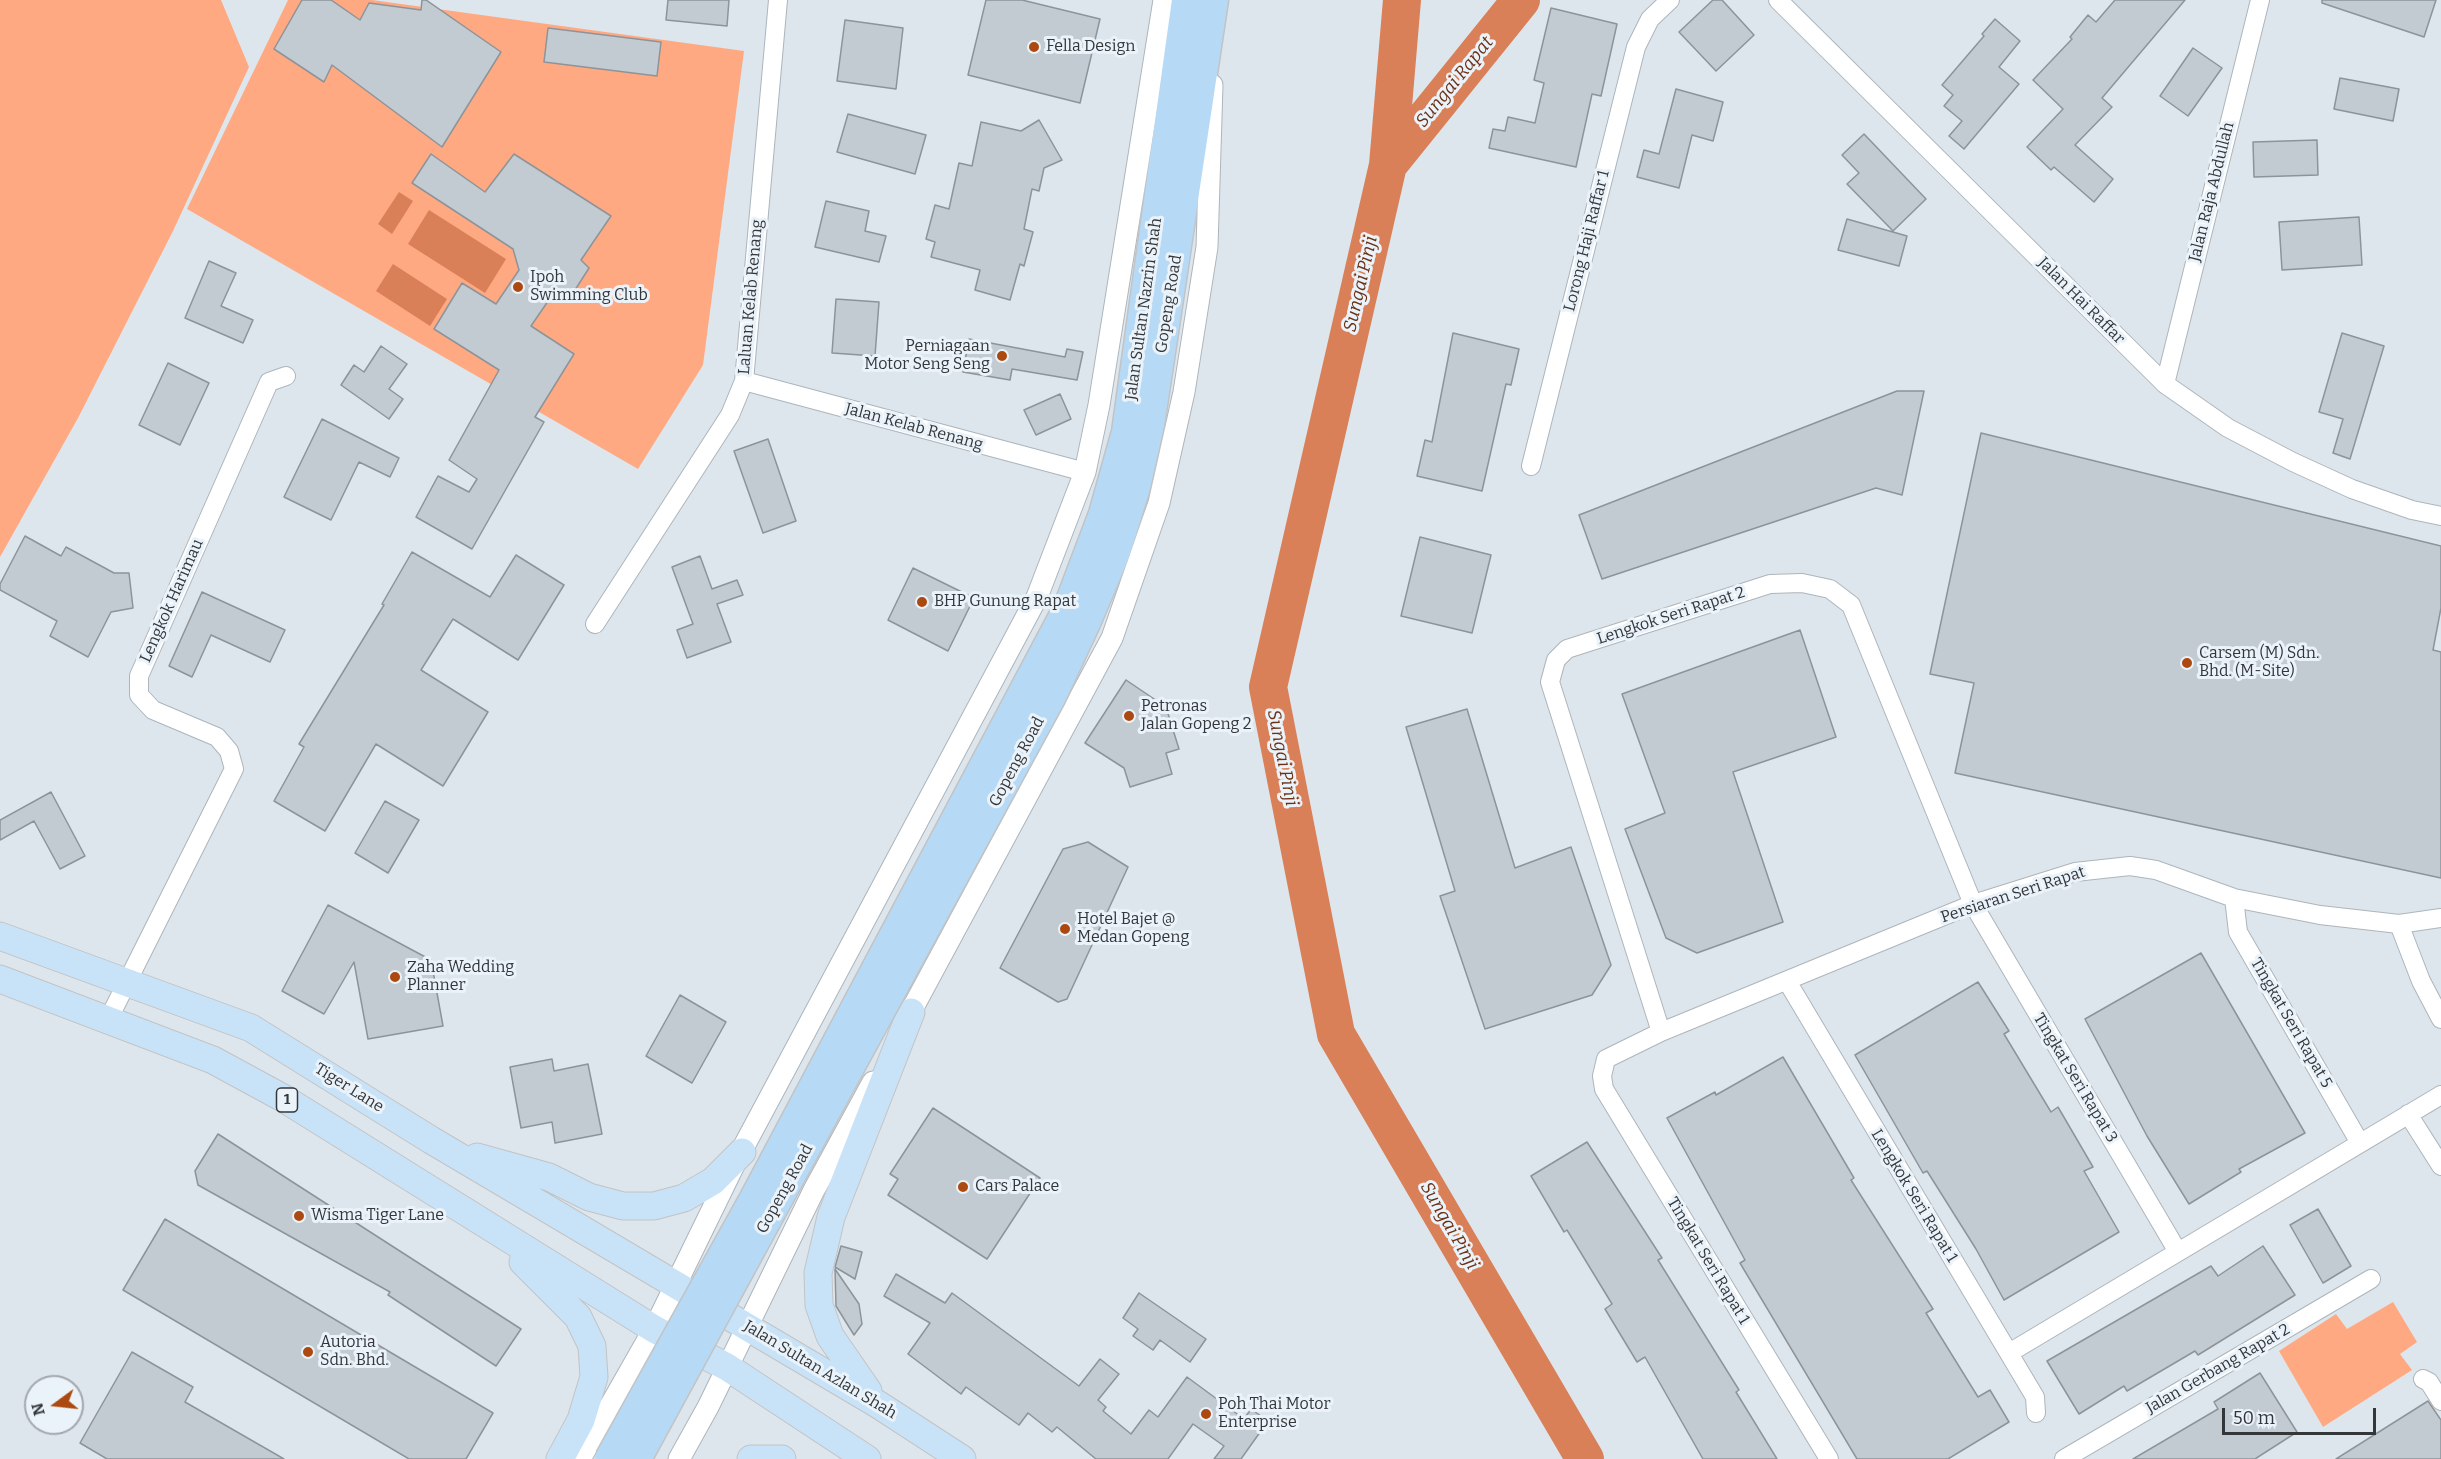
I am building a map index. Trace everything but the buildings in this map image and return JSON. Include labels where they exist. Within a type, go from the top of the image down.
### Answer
[{"type":"highway","name":"Jalan Sultan Nazrin Shah","points":[[1076,616],[1126,432],[1186,0]]},
{"type":"highway","name":"Gopeng Road","points":[[609,1459],[1076,616],[1116,552],[1136,488],[1150,425],[1215,0]]},
{"type":"highway","name":"Gopeng Road","points":[[637,1459],[1047,706],[1076,616]]},
{"type":"main road","name":"Tiger Lane","points":[[0,936],[251,1028],[676,1285]]},
{"type":"main road","name":"1","points":[[0,979],[213,1060],[283,1098],[654,1329],[727,1367]]},
{"type":"main road","points":[[879,1405],[849,1367],[830,1336],[819,1305],[818,1273],[831,1217],[911,1012]]},
{"type":"main road","points":[[458,1155],[495,1160],[549,1177],[589,1197],[623,1206],[654,1206],[684,1198],[713,1181],[739,1156]]},
{"type":"main road","points":[[453,1204],[550,1288],[578,1317],[592,1346],[594,1377],[581,1420],[560,1459]]},
{"type":"main road","name":"Jalan Sultan Azlan Shah","points":[[676,1285],[879,1405],[962,1459]]},
{"type":"main road","points":[[727,1367],[867,1459]]},
{"type":"main road","points":[[752,1459],[783,1459]]},
{"type":"street","name":"Laluan Kelab Renang","points":[[595,624],[730,415],[744,381],[778,0]]},
{"type":"street","points":[[580,1459],[654,1329],[739,1156],[1037,597],[1085,472],[1101,393],[1164,0]]},
{"type":"street","points":[[679,1459],[814,1190],[1113,638],[1160,503],[1184,392],[1207,247],[1215,0]]},
{"type":"street","name":"Lorong Haji Raffar 1","points":[[1531,466],[1636,47],[1650,19],[1670,0]]},
{"type":"street","name":"Jalan Hai Raffar","points":[[1778,0],[2165,384],[2228,428],[2293,462],[2352,489],[2412,510],[2441,516]]},
{"type":"street","name":"Jalan Raja Abdullah","points":[[2165,384],[2254,4]]},
{"type":"street","name":"Lengkok Harimau","points":[[108,1020],[234,770],[229,751],[217,736],[153,710],[140,695],[139,676],[269,382],[286,376]]},
{"type":"street","name":"Jalan Kelab Renang","points":[[744,381],[1085,472]]},
{"type":"street","name":"Lengkok Seri Rapat 2","points":[[1661,1032],[1551,682],[1556,660],[1567,649],[1770,584],[1802,583],[1830,589],[1851,605],[1973,904]]},
{"type":"street","name":"Persiaran Seri Rapat","points":[[1606,1059],[1661,1032],[1973,904],[2075,872],[2130,866],[2156,870],[2234,898],[2320,915],[2399,924],[2441,918]]},
{"type":"street","name":"Tingkat Seri Rapat 5","points":[[2234,898],[2238,932],[2360,1143]]},
{"type":"street","name":"Tingkat Seri Rapat 3","points":[[1973,904],[2178,1252]]},
{"type":"street","points":[[2399,924],[2421,981],[2441,1019]]},
{"type":"street","name":"Lengkok Seri Rapat 1","points":[[1787,981],[2035,1397],[2036,1413]]},
{"type":"street","name":"Tingkat Seri Rapat 1","points":[[1606,1059],[1602,1076],[1604,1089],[1829,1459]]},
{"type":"street","points":[[2009,1353],[2441,1095]]},
{"type":"street","points":[[2408,1114],[2441,1166]]},
{"type":"street","points":[[739,1156],[750,1196],[781,1209],[814,1190]]},
{"type":"street","name":"Jalan Gerbang Rapat 2","points":[[2064,1459],[2371,1279]]},
{"type":"street","points":[[2423,1380],[2429,1382],[2441,1401]]},
{"type":"street","points":[[595,1459],[605,1442],[623,1434],[646,1450],[648,1459]]},
{"type":"shaded area","points":[[0,0],[221,0],[249,67],[173,231],[78,418],[0,557]]},
{"type":"shaded area","name":"Ipoh Swimming Club","points":[[288,0],[372,0],[744,51],[703,365],[638,469],[187,209]]},
{"type":"shaded area","points":[[399,192],[413,201],[392,234],[378,224]]},
{"type":"shaded area","points":[[429,210],[506,259],[485,293],[408,244]]},
{"type":"shaded area","points":[[393,264],[447,299],[430,326],[376,291]]},
{"type":"shaded area","points":[[2393,1302],[2417,1342],[2400,1354],[2412,1370],[2323,1427],[2279,1351],[2336,1314],[2347,1329]]},
{"type":"waterway","name":"Sungai Pinji","points":[[1402,0],[1388,165],[1268,687],[1336,1034],[1585,1459]]},
{"type":"waterway","name":"Sungai Rapat","points":[[1388,165],[1521,0]]},
{"type":"place","name":"Fella Design","points":[[1034,47]]},
{"type":"place","name":"Ipoh Swimming Club","points":[[518,287]]},
{"type":"place","name":"Perniagaan Motor Seng Seng","points":[[1002,356]]},
{"type":"place","name":"BHP Gunung Rapat","points":[[922,602]]},
{"type":"place","name":"Carsem (M) Sdn. Bhd. (M-Site)","points":[[2187,663]]},
{"type":"place","name":"Petronas Jalan Gopeng 2","points":[[1129,716]]},
{"type":"place","name":"Hotel Bajet @ Medan Gopeng","points":[[1065,929]]},
{"type":"place","name":"Zaha Wedding Planner","points":[[395,977]]},
{"type":"place","name":"Cars Palace","points":[[963,1187]]},
{"type":"place","name":"Wisma Tiger Lane","points":[[299,1216]]},
{"type":"place","name":"Autoria Sdn. Bhd.","points":[[308,1352]]},
{"type":"place","name":"Poh Thai Motor Enterprise","points":[[1206,1414]]}]
